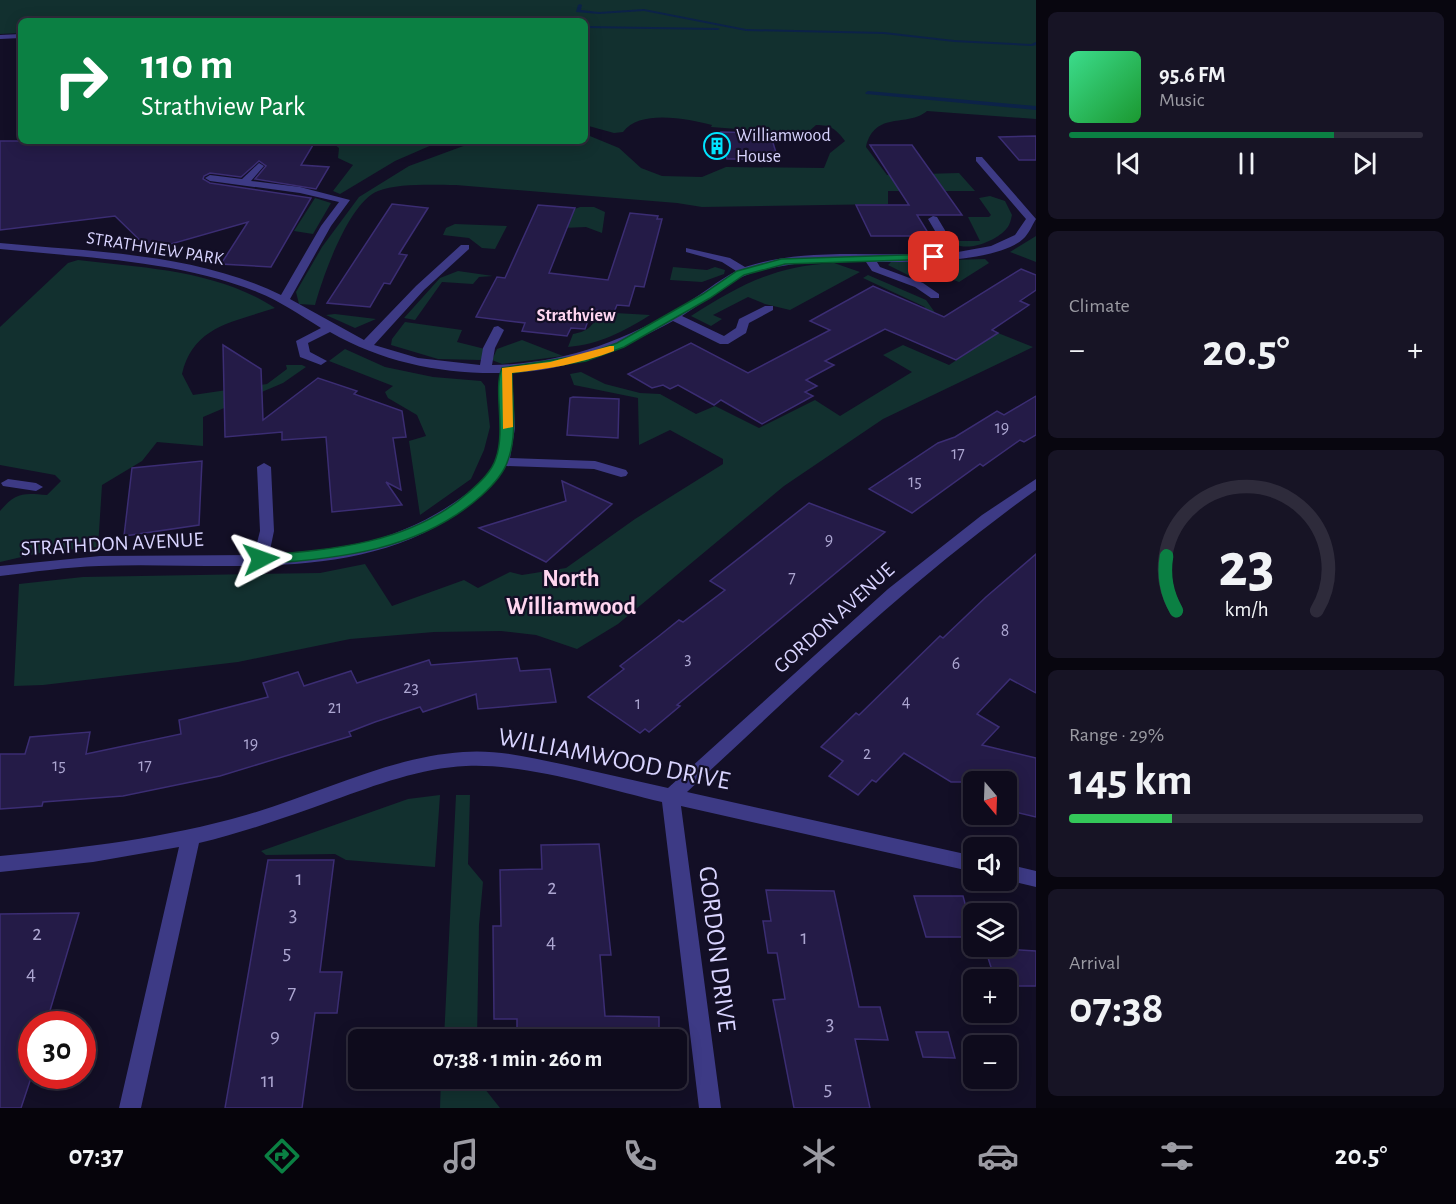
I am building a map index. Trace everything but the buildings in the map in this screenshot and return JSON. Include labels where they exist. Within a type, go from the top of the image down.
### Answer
[{"type":"street","points":[[0,37],[18,36]]},
{"type":"street","name":"STRATHVIEW PARK","points":[[0,246],[186,268],[226,278],[283,301],[366,346],[410,361],[485,370],[506,370],[586,358],[621,345],[746,272],[784,261],[955,256],[1003,247],[1017,240],[1029,227],[1031,219],[979,159]]},
{"type":"street","points":[[245,182],[259,166]]},
{"type":"street","points":[[210,178],[345,200],[326,226],[283,301]]},
{"type":"street","points":[[933,219],[955,256]]},
{"type":"street","points":[[366,346],[420,288],[465,247]]},
{"type":"street","points":[[690,250],[726,260],[746,272]]},
{"type":"street","points":[[869,258],[876,268],[919,285],[935,296]]},
{"type":"street","points":[[674,316],[724,341],[742,330],[743,321],[769,308]]},
{"type":"street","points":[[321,361],[304,354],[302,341],[330,328]]},
{"type":"street","points":[[485,370],[489,348],[498,330]]},
{"type":"street","name":"STRATHDON AVENUE","points":[[0,571],[98,561],[261,559],[320,555],[357,549],[398,538],[447,516],[485,485],[502,462],[507,441],[506,370]]},
{"type":"street","points":[[502,462],[595,465],[621,473]]},
{"type":"street","points":[[261,559],[267,531],[264,467]]},
{"type":"street","points":[[8,483],[36,487]]},
{"type":"street","name":"GORDON AVENUE","points":[[671,796],[912,575],[987,517],[1036,483]]},
{"type":"street","name":"WILLIAMWOOD DRIVE","points":[[0,864],[105,854],[191,837],[248,822],[392,774],[452,760],[498,759],[963,862]]},
{"type":"street","name":"GORDON DRIVE","points":[[671,796],[710,1108]]},
{"type":"street","points":[[130,1108],[191,837]]},
{"type":"street","points":[[1017,875],[1036,879]]},
{"type":"green space","points":[[0,0],[1036,0],[1036,119],[927,111],[919,116],[884,124],[877,128],[870,136],[866,147],[887,175],[959,173],[975,191],[888,191],[888,204],[702,207],[456,185],[386,188],[367,198],[347,224],[324,276],[315,305],[299,304],[296,292],[322,247],[359,197],[409,166],[469,144],[588,144],[588,135],[619,148],[641,168],[662,176],[702,177],[726,167],[824,168],[830,153],[845,141],[833,128],[821,125],[816,125],[806,134],[711,127],[712,125],[665,118],[641,120],[623,132],[614,133],[588,126],[588,18],[18,18],[18,33],[0,34]]},
{"type":"green space","points":[[334,144],[434,144],[395,161],[340,194],[333,191],[353,165],[338,158],[339,148]]},
{"type":"green space","points":[[990,196],[1005,201],[1012,215],[1008,227],[997,237],[983,244],[968,247],[955,244],[955,241],[980,241],[968,217],[989,217],[991,215],[979,198]]},
{"type":"green space","points":[[315,198],[331,203],[313,234],[294,231]]},
{"type":"green space","points":[[580,207],[594,207],[605,212],[602,233],[586,227],[563,228],[572,210]]},
{"type":"green space","points":[[455,224],[507,226],[495,249],[482,248],[469,238],[443,235],[446,228]]},
{"type":"green space","points":[[1036,236],[1036,262],[1010,252]]},
{"type":"green space","points":[[985,259],[989,263],[959,282],[932,272],[916,277],[910,276],[888,265],[891,262]]},
{"type":"green space","points":[[78,260],[205,278],[253,295],[275,308],[217,328],[195,345],[187,358],[182,374],[193,395],[267,384],[287,369],[286,365],[306,367],[283,383],[203,417],[203,446],[157,442],[142,461],[102,485],[98,547],[43,552],[0,562],[0,511],[20,495],[47,495],[61,481],[55,475],[0,465],[0,327],[68,263]]},
{"type":"green space","points":[[834,263],[860,272],[790,310],[748,297],[713,315],[722,319],[711,326],[691,316],[758,279],[793,268]]},
{"type":"green space","points":[[673,267],[707,270],[715,267],[725,270],[724,274],[702,282],[670,280]]},
{"type":"green space","points":[[458,271],[493,276],[479,277],[473,284],[442,282],[415,320],[404,318],[440,278]]},
{"type":"green space","points":[[868,275],[926,300],[941,321],[922,312],[925,307],[863,278]]},
{"type":"green space","points":[[598,312],[650,315],[611,336],[591,343],[568,347],[573,334],[589,328]]},
{"type":"green space","points":[[326,315],[376,319],[355,328]]},
{"type":"green space","points":[[405,322],[462,330],[457,342],[485,349],[481,360],[438,359],[391,345],[392,339]]},
{"type":"green space","points":[[998,333],[1033,347],[883,419],[784,486],[618,624],[577,649],[536,635],[501,631],[434,632],[350,639],[238,662],[43,685],[14,686],[19,584],[83,577],[320,573],[365,564],[392,606],[464,580],[478,588],[510,572],[522,575],[566,568],[635,519],[723,464],[723,459],[670,430],[639,445],[638,398],[574,385],[570,374],[581,372],[605,384],[640,393],[660,394],[696,414],[715,406],[759,428],[815,400],[840,416],[912,372],[883,355],[903,345],[949,365]]},
{"type":"green space","points":[[522,340],[563,356],[502,364],[492,360],[497,349]]},
{"type":"green space","points":[[345,349],[385,367],[433,377],[481,381],[485,386],[490,427],[484,450],[471,479],[420,515],[409,441],[426,436],[417,415],[388,398],[385,392],[393,386],[329,361]]},
{"type":"green space","points":[[440,795],[435,867],[346,860],[335,854],[266,855],[261,851],[408,799]]},
{"type":"green space","points":[[456,795],[470,795],[468,864],[483,882],[479,925],[477,1029],[444,1029]]},
{"type":"green space","points":[[441,1089],[485,1089],[500,1108],[440,1108]]},
{"type":"waterway","points":[[580,5],[578,11],[599,13],[644,10],[746,30],[884,33],[954,41],[1032,45],[1036,43]]},
{"type":"waterway","points":[[588,27],[718,29]]},
{"type":"waterway","points":[[868,93],[1036,108]]},
{"type":"slow traffic","points":[[507,427],[506,370],[550,366],[586,358],[610,349]]},
{"type":"place","name":"Williamwood House","points":[[717,146]]},
{"type":"district","name":"Strathview","points":[[576,316]]},
{"type":"district","name":"North Williamwood","points":[[571,593]]},
{"type":"route","points":[[261,559],[320,555],[357,549],[398,538],[447,516],[463,504],[485,485],[502,462],[507,441],[506,370],[550,366],[586,358],[621,345],[707,296],[740,273],[784,261],[934,257]]}]
